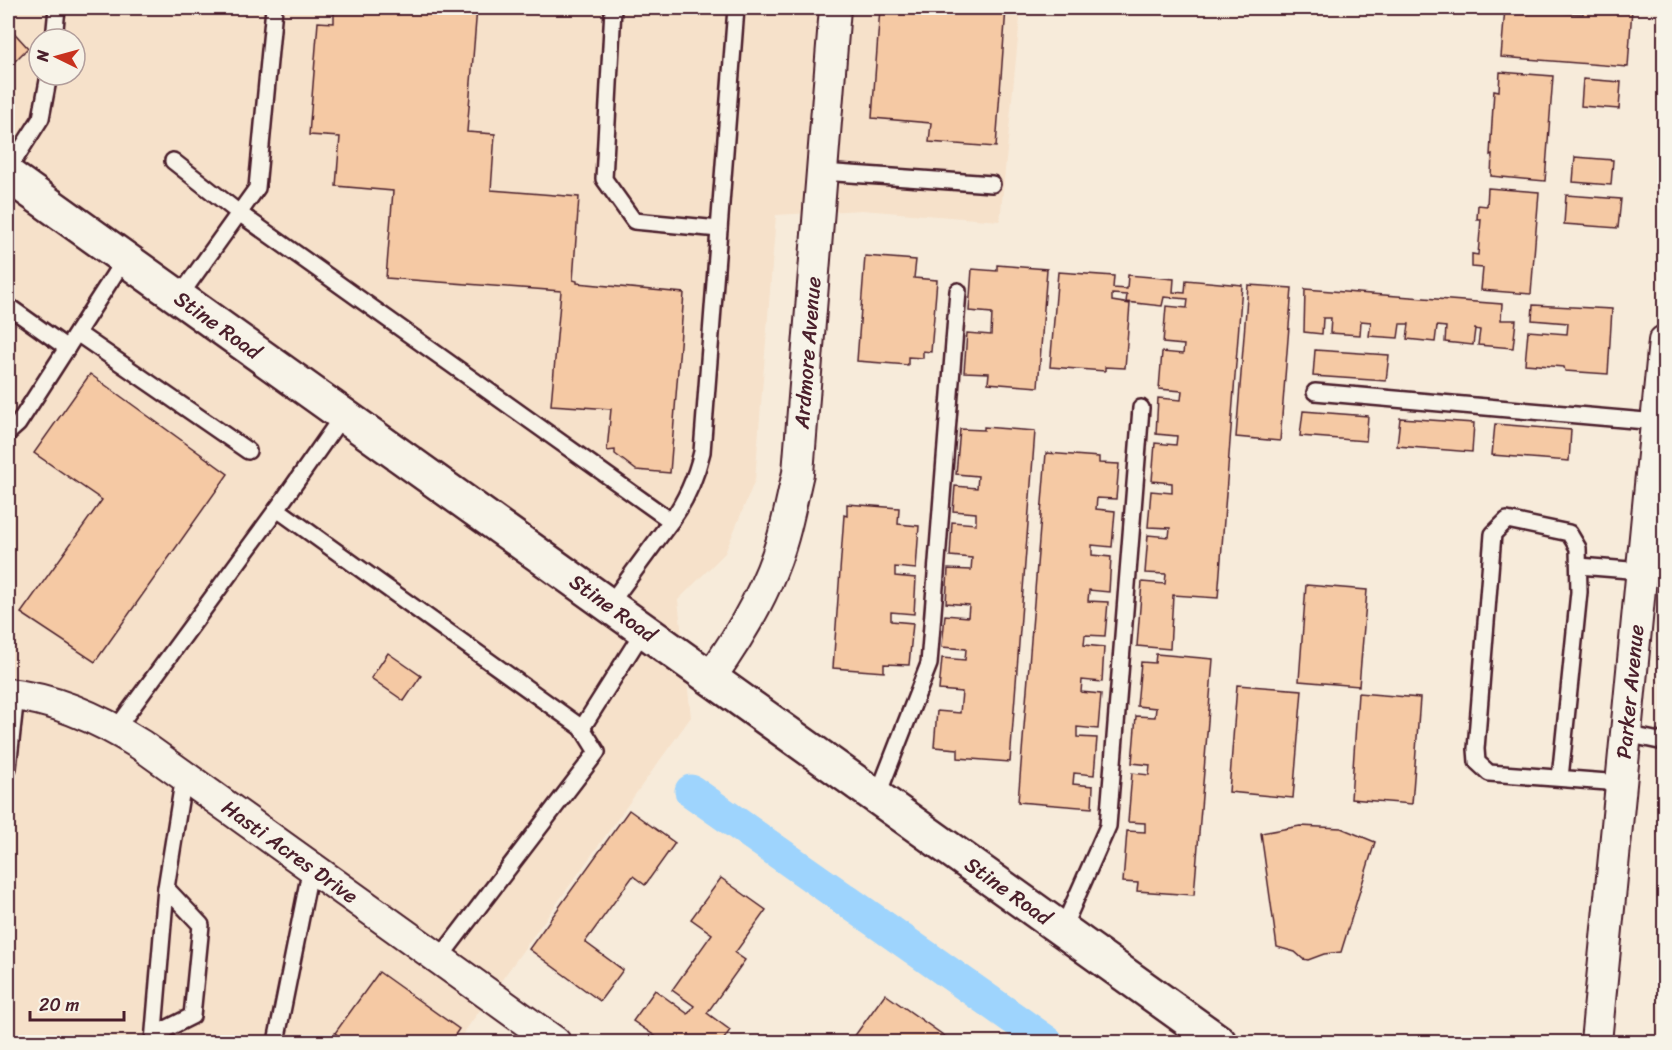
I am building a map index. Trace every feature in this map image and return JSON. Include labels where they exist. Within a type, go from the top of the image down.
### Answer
[{"type":"street","name":"Ardmore Avenue","points":[[710,678],[732,647],[761,595],[783,539],[798,473],[835,8]]},
{"type":"street","name":"Stine Road","points":[[8,175],[1219,1042]]},
{"type":"street","name":"Parker Avenue","points":[[1596,1042],[1660,411],[1665,341]]},
{"type":"street","name":"Hasti Acres Drive","points":[[12,694],[70,708],[116,729],[555,1042]]},
{"type":"lane","points":[[55,27],[57,8]]},
{"type":"lane","points":[[179,297],[257,188],[274,8]]},
{"type":"lane","points":[[613,8],[604,179],[634,221],[719,229]]},
{"type":"lane","points":[[609,605],[682,506],[696,477],[702,452],[736,8]]},
{"type":"lane","points":[[8,170],[41,118],[47,87]]},
{"type":"lane","points":[[173,161],[239,213],[671,521]]},
{"type":"lane","points":[[822,172],[992,184]]},
{"type":"lane","points":[[8,434],[18,424],[125,258]]},
{"type":"lane","points":[[877,797],[929,664],[958,291]]},
{"type":"lane","points":[[8,306],[67,348]]},
{"type":"lane","points":[[76,333],[248,451]]},
{"type":"lane","points":[[1315,392],[1660,411]]},
{"type":"lane","points":[[1062,930],[1108,826],[1141,408]]},
{"type":"lane","points":[[116,729],[343,415]]},
{"type":"lane","points":[[277,509],[582,728],[597,752],[439,959]]},
{"type":"lane","points":[[1560,778],[1579,592],[1578,548],[1569,533],[1507,520],[1493,534],[1476,749],[1478,762],[1489,773],[1621,783]]},
{"type":"lane","points":[[1579,566],[1642,571]]},
{"type":"lane","points":[[582,728],[644,630]]},
{"type":"lane","points":[[8,768],[12,694]]},
{"type":"lane","points":[[1626,734],[1665,742]]},
{"type":"lane","points":[[154,1039],[166,888],[184,776]]},
{"type":"lane","points":[[276,1042],[311,867]]},
{"type":"lane","points":[[154,1039],[192,1016],[201,925],[166,888]]},
{"type":"shaded area","points":[[8,8],[1021,8],[1000,221],[862,210],[776,215],[755,480],[725,553],[678,600],[691,717],[457,1042],[8,1042]]},
{"type":"building","points":[[319,8],[477,8],[467,132],[495,134],[491,190],[579,197],[573,280],[577,283],[684,293],[670,473],[636,470],[615,454],[615,450],[607,451],[611,409],[551,405],[561,291],[386,278],[393,191],[336,186],[340,137],[309,135],[318,22],[334,23],[334,10]]},
{"type":"building","points":[[880,8],[1006,8],[996,147],[929,142],[931,123],[872,118]]},
{"type":"building","points":[[1505,8],[1583,14],[1584,8],[1632,8],[1628,67],[1501,57]]},
{"type":"building","points":[[8,26],[27,49],[8,68]]},
{"type":"building","points":[[1500,72],[1553,76],[1545,181],[1491,176],[1494,90],[1499,91]]},
{"type":"building","points":[[1583,79],[1621,82],[1619,109],[1581,106]]},
{"type":"building","points":[[1575,157],[1613,160],[1611,185],[1573,182]]},
{"type":"building","points":[[1488,188],[1539,192],[1531,294],[1481,290],[1483,268],[1472,267],[1472,254],[1478,255],[1481,219],[1477,219],[1478,205],[1487,206]]},
{"type":"building","points":[[1566,195],[1621,199],[1618,228],[1564,224]]},
{"type":"building","points":[[865,256],[916,260],[914,278],[937,280],[931,352],[923,351],[923,358],[908,357],[908,365],[857,361]]},
{"type":"building","points":[[997,265],[1047,269],[1038,387],[988,383],[989,373],[964,372],[967,333],[991,335],[992,313],[969,311],[972,269],[997,271]]},
{"type":"building","points":[[1058,272],[1114,276],[1113,288],[1127,289],[1128,275],[1174,279],[1173,292],[1185,293],[1186,280],[1242,285],[1218,598],[1173,595],[1170,649],[1137,646],[1142,582],[1165,584],[1166,574],[1145,573],[1148,535],[1169,537],[1170,528],[1148,527],[1151,491],[1172,493],[1172,483],[1152,481],[1155,443],[1176,445],[1177,436],[1156,434],[1158,398],[1181,400],[1182,391],[1159,389],[1162,352],[1183,354],[1184,345],[1163,343],[1166,306],[1187,308],[1188,299],[1164,297],[1162,306],[1126,302],[1127,295],[1112,294],[1112,301],[1130,304],[1125,368],[1105,367],[1105,371],[1050,367]]},
{"type":"building","points":[[1248,285],[1292,288],[1280,441],[1236,437]]},
{"type":"building","points":[[1305,289],[1502,304],[1501,320],[1516,320],[1513,348],[1478,345],[1480,330],[1475,329],[1473,345],[1445,342],[1446,327],[1437,326],[1435,342],[1407,339],[1409,324],[1400,324],[1398,338],[1369,336],[1371,322],[1361,321],[1360,335],[1330,333],[1331,318],[1323,318],[1322,334],[1304,332]]},
{"type":"building","points":[[1533,305],[1612,309],[1608,374],[1565,371],[1564,367],[1525,364],[1528,331],[1567,334],[1568,323],[1532,320]]},
{"type":"building","points":[[1315,350],[1389,355],[1386,381],[1313,376]]},
{"type":"building","points":[[90,374],[228,474],[95,662],[21,613],[102,500],[34,453]]},
{"type":"building","points":[[1303,411],[1368,416],[1366,441],[1300,436]]},
{"type":"building","points":[[1400,418],[1474,423],[1472,452],[1397,446]]},
{"type":"building","points":[[1495,424],[1571,430],[1569,461],[1492,455]]},
{"type":"building","points":[[984,427],[1035,431],[1010,762],[958,758],[958,749],[934,747],[937,711],[960,713],[962,692],[939,690],[942,658],[965,660],[966,649],[942,647],[945,615],[968,617],[969,605],[946,603],[948,569],[971,570],[972,558],[950,556],[952,522],[976,524],[976,513],[953,511],[955,486],[977,488],[978,476],[956,474],[960,429],[984,430]]},
{"type":"building","points":[[1046,453],[1099,457],[1099,463],[1119,464],[1116,499],[1097,498],[1096,509],[1115,511],[1112,547],[1092,545],[1092,555],[1111,557],[1109,592],[1089,590],[1088,601],[1108,602],[1105,636],[1085,635],[1084,645],[1104,647],[1102,682],[1082,680],[1081,692],[1101,694],[1098,729],[1077,727],[1077,737],[1097,738],[1094,775],[1074,773],[1073,784],[1093,786],[1092,808],[1018,802]]},
{"type":"building","points":[[847,504],[899,508],[898,524],[919,526],[916,569],[895,567],[895,576],[916,578],[914,614],[891,612],[891,621],[913,623],[909,665],[884,664],[884,672],[833,668],[844,515],[847,516]]},
{"type":"building","points":[[1306,585],[1367,590],[1359,686],[1299,681]]},
{"type":"building","points":[[388,653],[421,676],[404,701],[371,678]]},
{"type":"building","points":[[1156,654],[1213,659],[1194,895],[1137,891],[1138,883],[1123,882],[1127,831],[1145,832],[1145,823],[1128,822],[1132,773],[1149,775],[1150,765],[1132,763],[1136,716],[1155,717],[1156,708],[1137,706],[1141,662],[1155,663]]},
{"type":"building","points":[[1237,685],[1302,690],[1293,798],[1229,792]]},
{"type":"building","points":[[1358,693],[1420,698],[1412,804],[1351,799]]},
{"type":"building","points":[[629,810],[675,843],[645,885],[633,876],[585,942],[623,970],[600,1001],[529,949]]},
{"type":"building","points":[[1300,826],[1341,828],[1375,842],[1341,952],[1324,954],[1308,960],[1295,952],[1277,947],[1261,833]]},
{"type":"building","points":[[721,878],[766,910],[735,953],[745,960],[707,1013],[730,1030],[722,1042],[664,1042],[633,1021],[655,990],[688,1014],[694,1006],[672,990],[712,934],[691,919]]},
{"type":"building","points":[[379,972],[459,1029],[450,1042],[347,1042],[335,1033]]},
{"type":"building","points":[[885,994],[953,1042],[851,1041]]},
{"type":"waterway","points":[[691,791],[1047,1042]]}]
